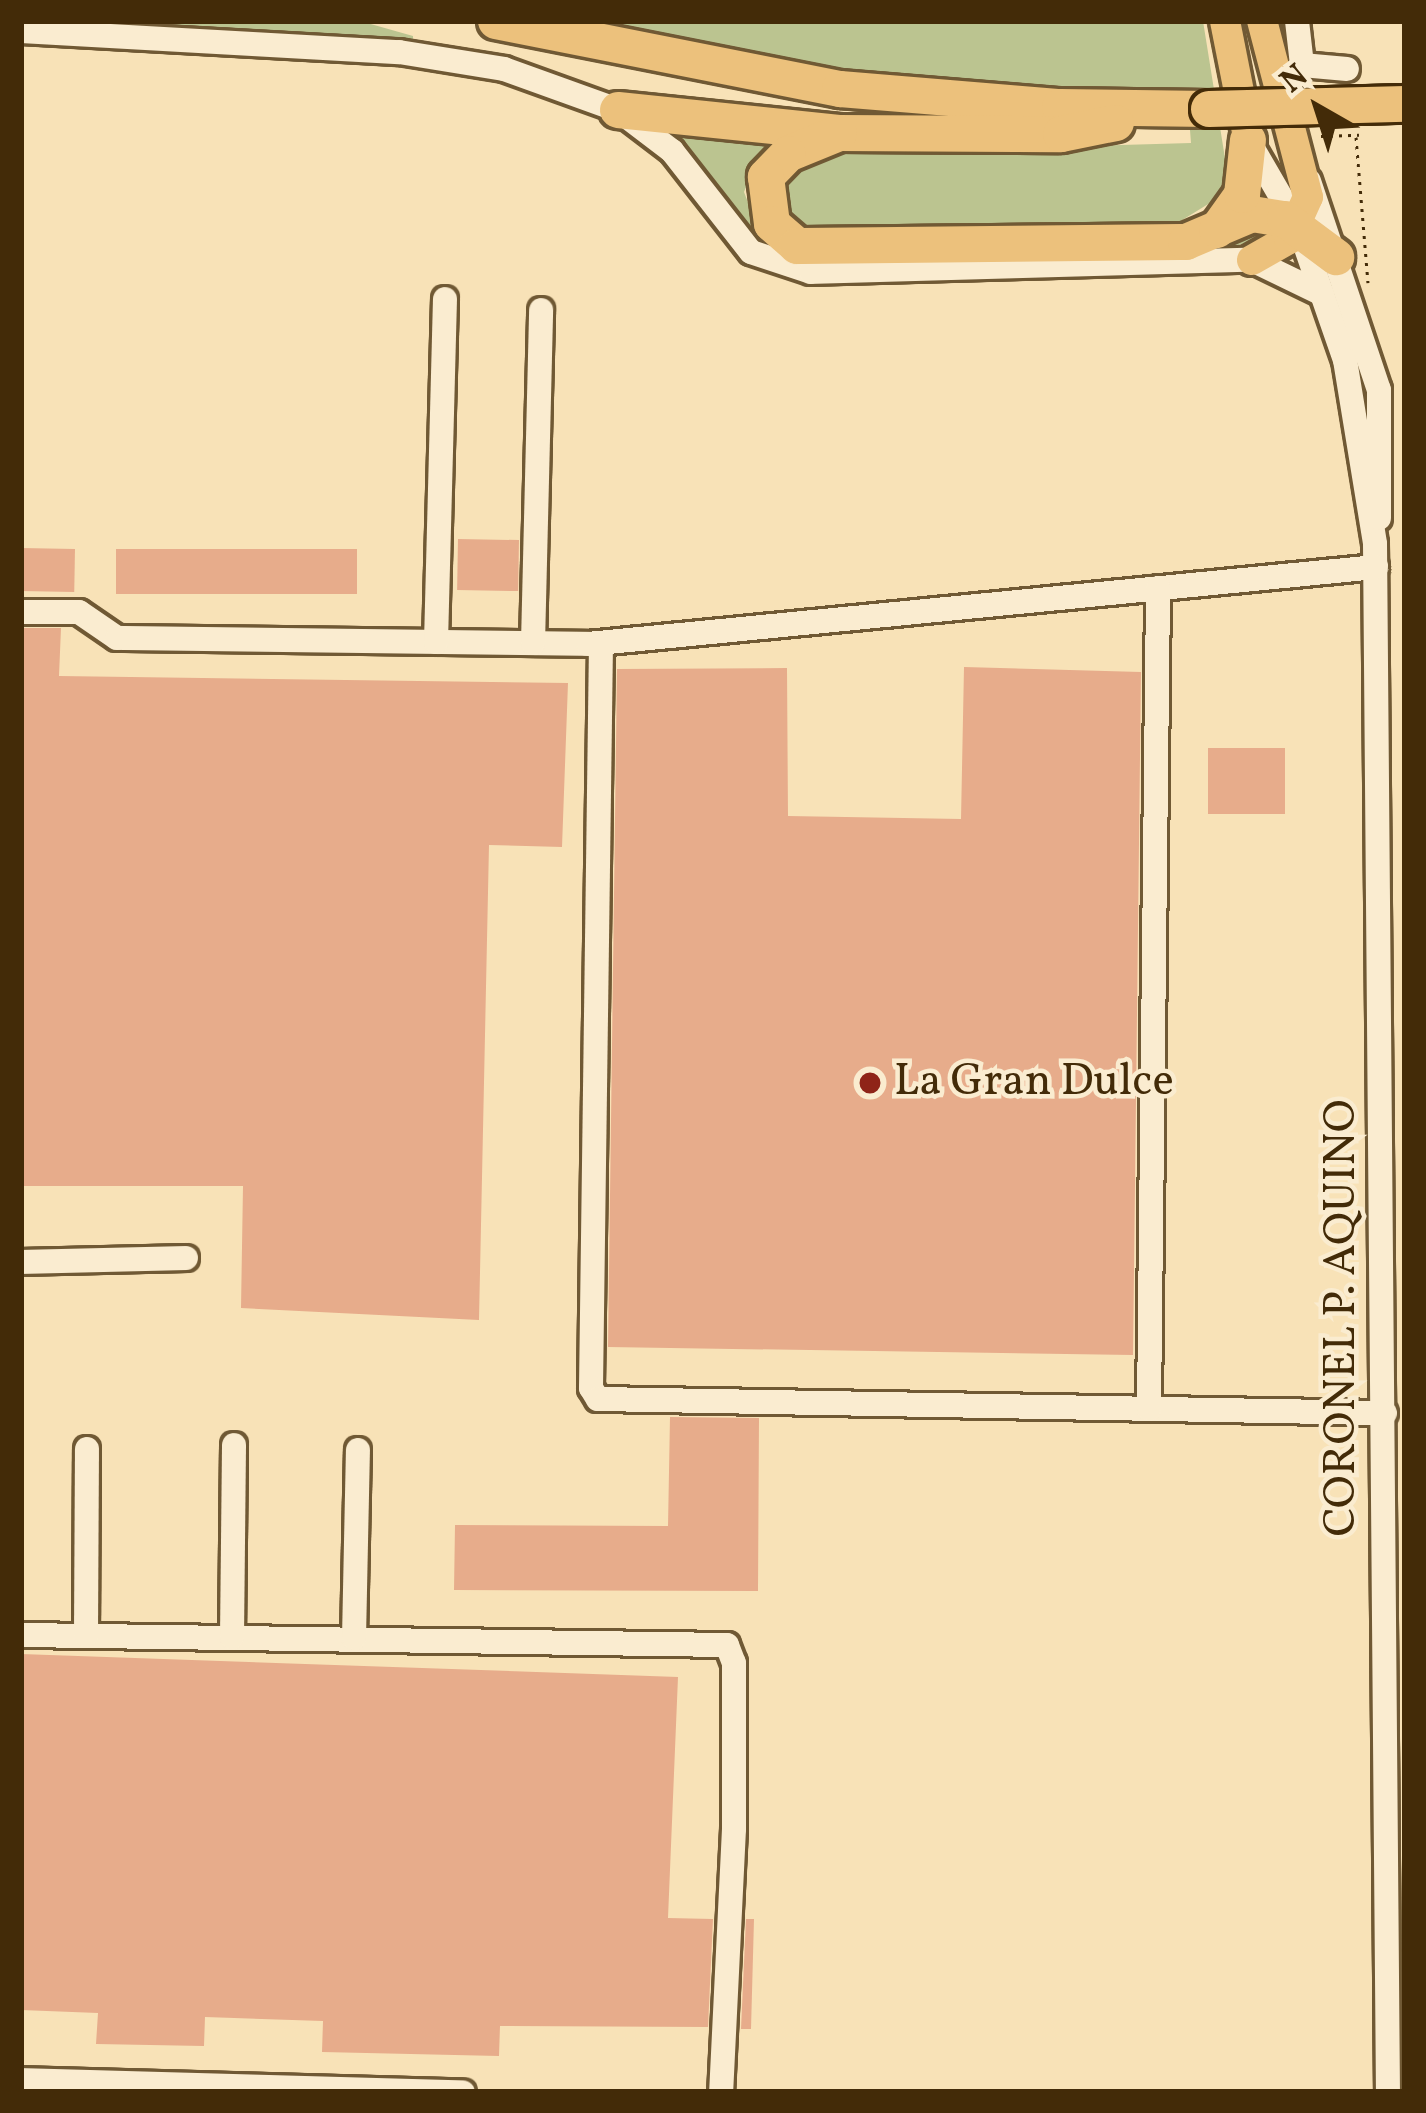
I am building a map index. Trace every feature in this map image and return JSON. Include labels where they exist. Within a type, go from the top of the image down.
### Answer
[{"type":"highway","points":[[496,21],[840,89],[1197,109],[1405,104]]},
{"type":"highway","points":[[618,110],[839,133],[1061,134],[1197,109]]},
{"type":"highway","points":[[839,133],[788,154],[766,177],[772,224],[797,246],[1186,242],[1252,214],[1299,228],[1336,257]]},
{"type":"highway","points":[[1217,230],[1242,195],[1248,140]]},
{"type":"main road","points":[[1225,21],[1248,140]]},
{"type":"main road","points":[[1252,260],[1299,228],[1308,180],[1262,21]]},
{"type":"street","points":[[1297,21],[1302,65],[1347,69]]},
{"type":"street","points":[[21,31],[450,58],[618,110],[672,151],[737,241],[778,265],[846,273],[1252,260],[1322,294]]},
{"type":"street","name":"CORONEL P. AQUINO","points":[[1248,140],[1299,228],[1353,391],[1376,555]]},
{"type":"street","name":"CORONEL P. AQUINO","points":[[1308,180],[1350,294],[1384,428],[1376,555],[1388,2092]]},
{"type":"street","points":[[436,642],[446,299]]},
{"type":"street","points":[[533,644],[541,310]]},
{"type":"street","points":[[21,612],[79,612],[117,638],[601,643],[1158,588],[1376,555]]},
{"type":"street","points":[[1149,1409],[1158,588]]},
{"type":"street","points":[[601,643],[591,1388],[598,1399],[1385,1413]]},
{"type":"street","points":[[21,1262],[186,1258]]},
{"type":"street","points":[[232,1637],[234,1445]]},
{"type":"street","points":[[86,1449],[86,1635]]},
{"type":"street","points":[[354,1638],[358,1450]]},
{"type":"street","points":[[21,1635],[711,1642],[734,1651],[721,2092]]},
{"type":"street","points":[[21,2080],[463,2092]]},
{"type":"path","points":[[1350,294],[1368,285],[1356,136]]},
{"type":"green space","points":[[96,21],[360,21],[413,39]]},
{"type":"green space","points":[[575,21],[1203,21],[1228,177],[1218,198],[1166,230],[806,234],[775,200],[793,165],[836,153],[1191,143],[1187,91],[939,82],[800,65]]},
{"type":"green space","points":[[679,137],[779,142],[756,162],[744,192],[762,239],[794,256],[1204,247],[1255,223],[1270,226],[1268,237],[1212,252],[788,259],[731,222]]},
{"type":"building","points":[[458,539],[519,540],[518,591],[457,590]]},
{"type":"building","points":[[21,548],[75,549],[74,592],[21,591]]},
{"type":"building","points":[[116,549],[357,549],[357,594],[116,594]]},
{"type":"building","points":[[21,628],[61,628],[59,676],[568,683],[562,847],[489,845],[479,1320],[241,1308],[243,1186],[21,1186]]},
{"type":"building","name":"La Gran Dulce","points":[[964,667],[1141,672],[1133,1355],[608,1347],[617,669],[787,668],[788,816],[961,819]]},
{"type":"building","points":[[1208,748],[1285,748],[1285,814],[1208,814]]},
{"type":"building","points":[[670,1417],[759,1418],[758,1591],[454,1590],[455,1525],[668,1526]]},
{"type":"building","points":[[21,1654],[678,1677],[668,1918],[713,1919],[708,2027],[500,2026],[499,2056],[322,2052],[323,2021],[205,2017],[204,2046],[96,2044],[98,2013],[21,2010]]},
{"type":"building","points":[[746,1919],[754,1919],[751,2029],[741,2029]]},
{"type":"place","name":"La Gran Dulce","points":[[870,1083]]}]
